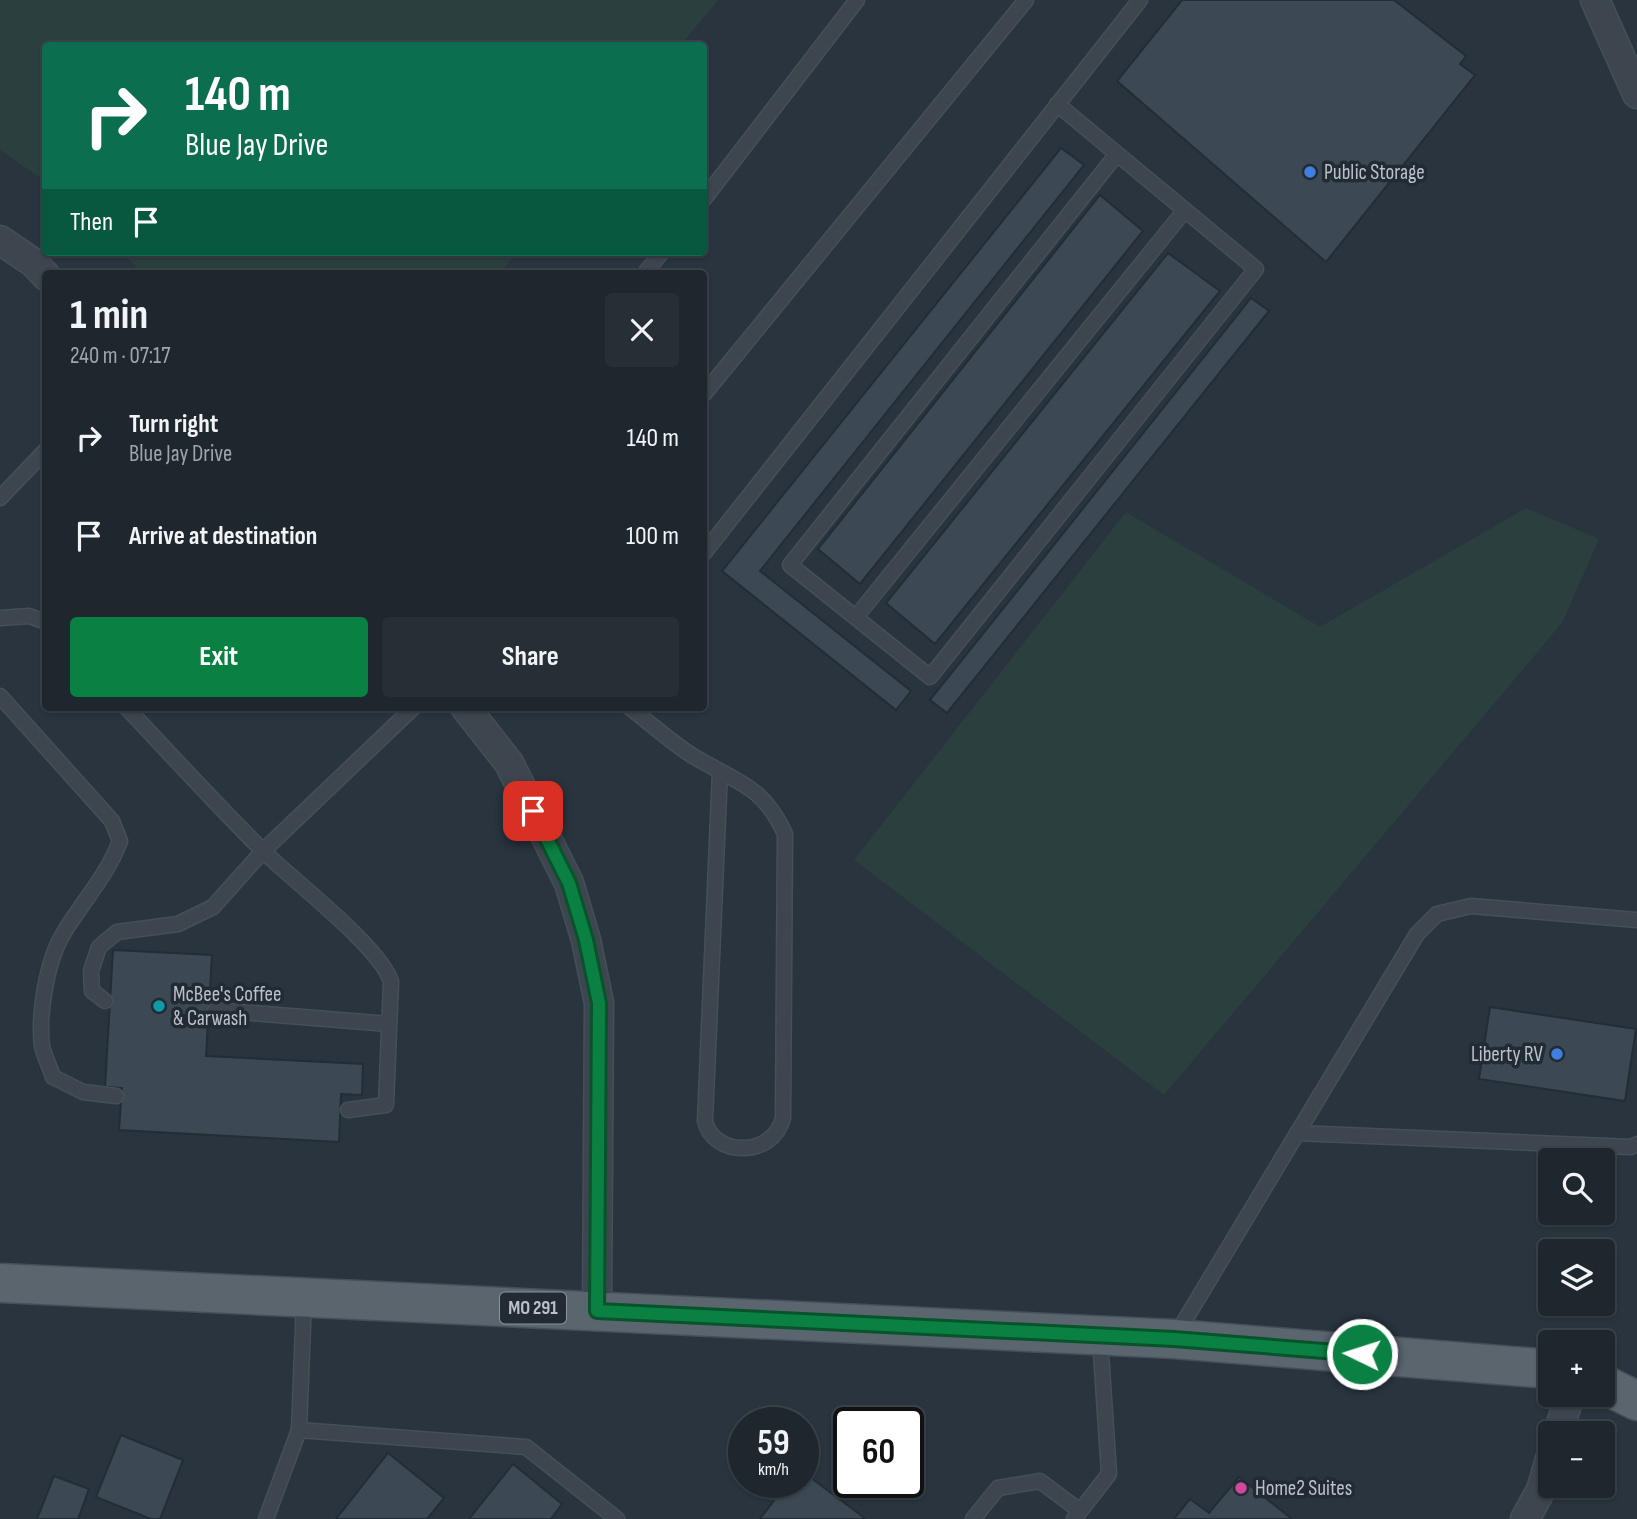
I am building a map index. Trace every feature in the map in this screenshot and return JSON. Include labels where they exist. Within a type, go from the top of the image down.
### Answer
[{"type":"main road","name":"MO 291","points":[[0,1283],[1174,1339],[1538,1368]]},
{"type":"main road","points":[[1615,1371],[1637,1370]]},
{"type":"main road","points":[[1615,1390],[1637,1401]]},
{"type":"street","points":[[1595,0],[1637,94]]},
{"type":"street","points":[[0,240],[42,271]]},
{"type":"street","points":[[469,711],[509,763],[569,883],[586,940],[599,1003],[597,1311]]},
{"type":"street","points":[[1525,1519],[1538,1495]]},
{"type":"lane","points":[[707,195],[857,0]]},
{"type":"lane","points":[[707,390],[1026,0]]},
{"type":"lane","points":[[707,549],[1140,0]]},
{"type":"lane","points":[[1057,104],[1256,269],[930,677],[790,565],[1117,154]]},
{"type":"lane","points":[[856,617],[1185,210]]},
{"type":"lane","points":[[647,270],[659,256]]},
{"type":"lane","points":[[0,498],[42,454]]},
{"type":"lane","points":[[0,618],[29,616],[42,621]]},
{"type":"lane","points":[[0,696],[112,821],[120,841],[112,862],[62,935],[53,956],[46,986],[42,1045],[53,1077],[83,1091],[116,1096]]},
{"type":"lane","points":[[130,711],[263,851],[388,969],[391,982],[386,1105],[348,1110]]},
{"type":"lane","points":[[105,1002],[92,991],[91,971],[99,947],[117,932],[178,923],[213,906],[263,851],[410,711]]},
{"type":"lane","points":[[634,711],[692,755],[720,771],[753,790],[774,810],[785,834],[783,1118],[779,1132],[769,1142],[757,1146],[719,1143],[708,1134],[705,1121],[720,771]]},
{"type":"lane","points":[[1174,1339],[1417,934],[1437,914],[1471,906],[1637,919]]},
{"type":"lane","points":[[215,1010],[390,1024]]},
{"type":"lane","points":[[1297,1133],[1631,1147],[1637,1144]]},
{"type":"lane","points":[[266,1519],[299,1430],[304,1299]]},
{"type":"lane","points":[[972,1519],[998,1488],[1040,1481],[1077,1515],[1110,1474],[1100,1337]]},
{"type":"lane","points":[[299,1430],[526,1447],[617,1519]]},
{"type":"green space","points":[[0,0],[718,0],[683,42],[42,42],[42,179],[0,150]]},
{"type":"green space","points":[[126,256],[514,256],[502,270],[139,270]]},
{"type":"green space","points":[[1526,508],[1599,539],[1562,623],[1164,1095],[854,860],[1126,512],[1320,627]]},
{"type":"building","name":"Public Storage","points":[[1182,0],[1394,0],[1466,56],[1460,64],[1475,75],[1326,262],[1117,81]]},
{"type":"building","points":[[1061,148],[1084,165],[760,571],[911,691],[896,710],[722,571]]},
{"type":"building","points":[[1100,195],[1143,231],[860,584],[818,549]]},
{"type":"building","points":[[1168,253],[1220,291],[935,644],[886,603]]},
{"type":"building","points":[[1251,298],[1269,311],[947,713],[930,700]]},
{"type":"building","name":"McBee's Coffee & Carwash","points":[[113,950],[212,955],[206,1056],[363,1064],[362,1095],[341,1094],[339,1142],[119,1130],[122,1088],[105,1087]]},
{"type":"building","name":"Liberty RV","points":[[1490,1007],[1636,1029],[1625,1101],[1479,1079]]},
{"type":"building","points":[[121,1435],[183,1460],[160,1519],[151,1519],[96,1497]]},
{"type":"building","points":[[388,1453],[444,1498],[427,1519],[336,1519]]},
{"type":"building","points":[[513,1464],[562,1504],[551,1519],[469,1519]]},
{"type":"building","points":[[54,1476],[89,1489],[78,1519],[37,1519]]},
{"type":"building","name":"Home2 Suites","points":[[1239,1477],[1292,1519],[1174,1519],[1190,1499],[1209,1513]]},
{"type":"building","points":[[819,1484],[833,1494],[833,1498],[838,1498],[866,1519],[760,1519],[776,1498],[819,1498]]},
{"type":"place","name":"Public Storage","points":[[1310,172]]},
{"type":"place","name":"McBee's Coffee & Carwash","points":[[159,1006]]},
{"type":"place","name":"Liberty RV","points":[[1557,1054]]},
{"type":"place","name":"Home2 Suites","points":[[1241,1488]]},
{"type":"route","points":[[533,811],[569,883],[586,940],[599,1003],[597,1311],[1174,1339],[1362,1354]]}]
